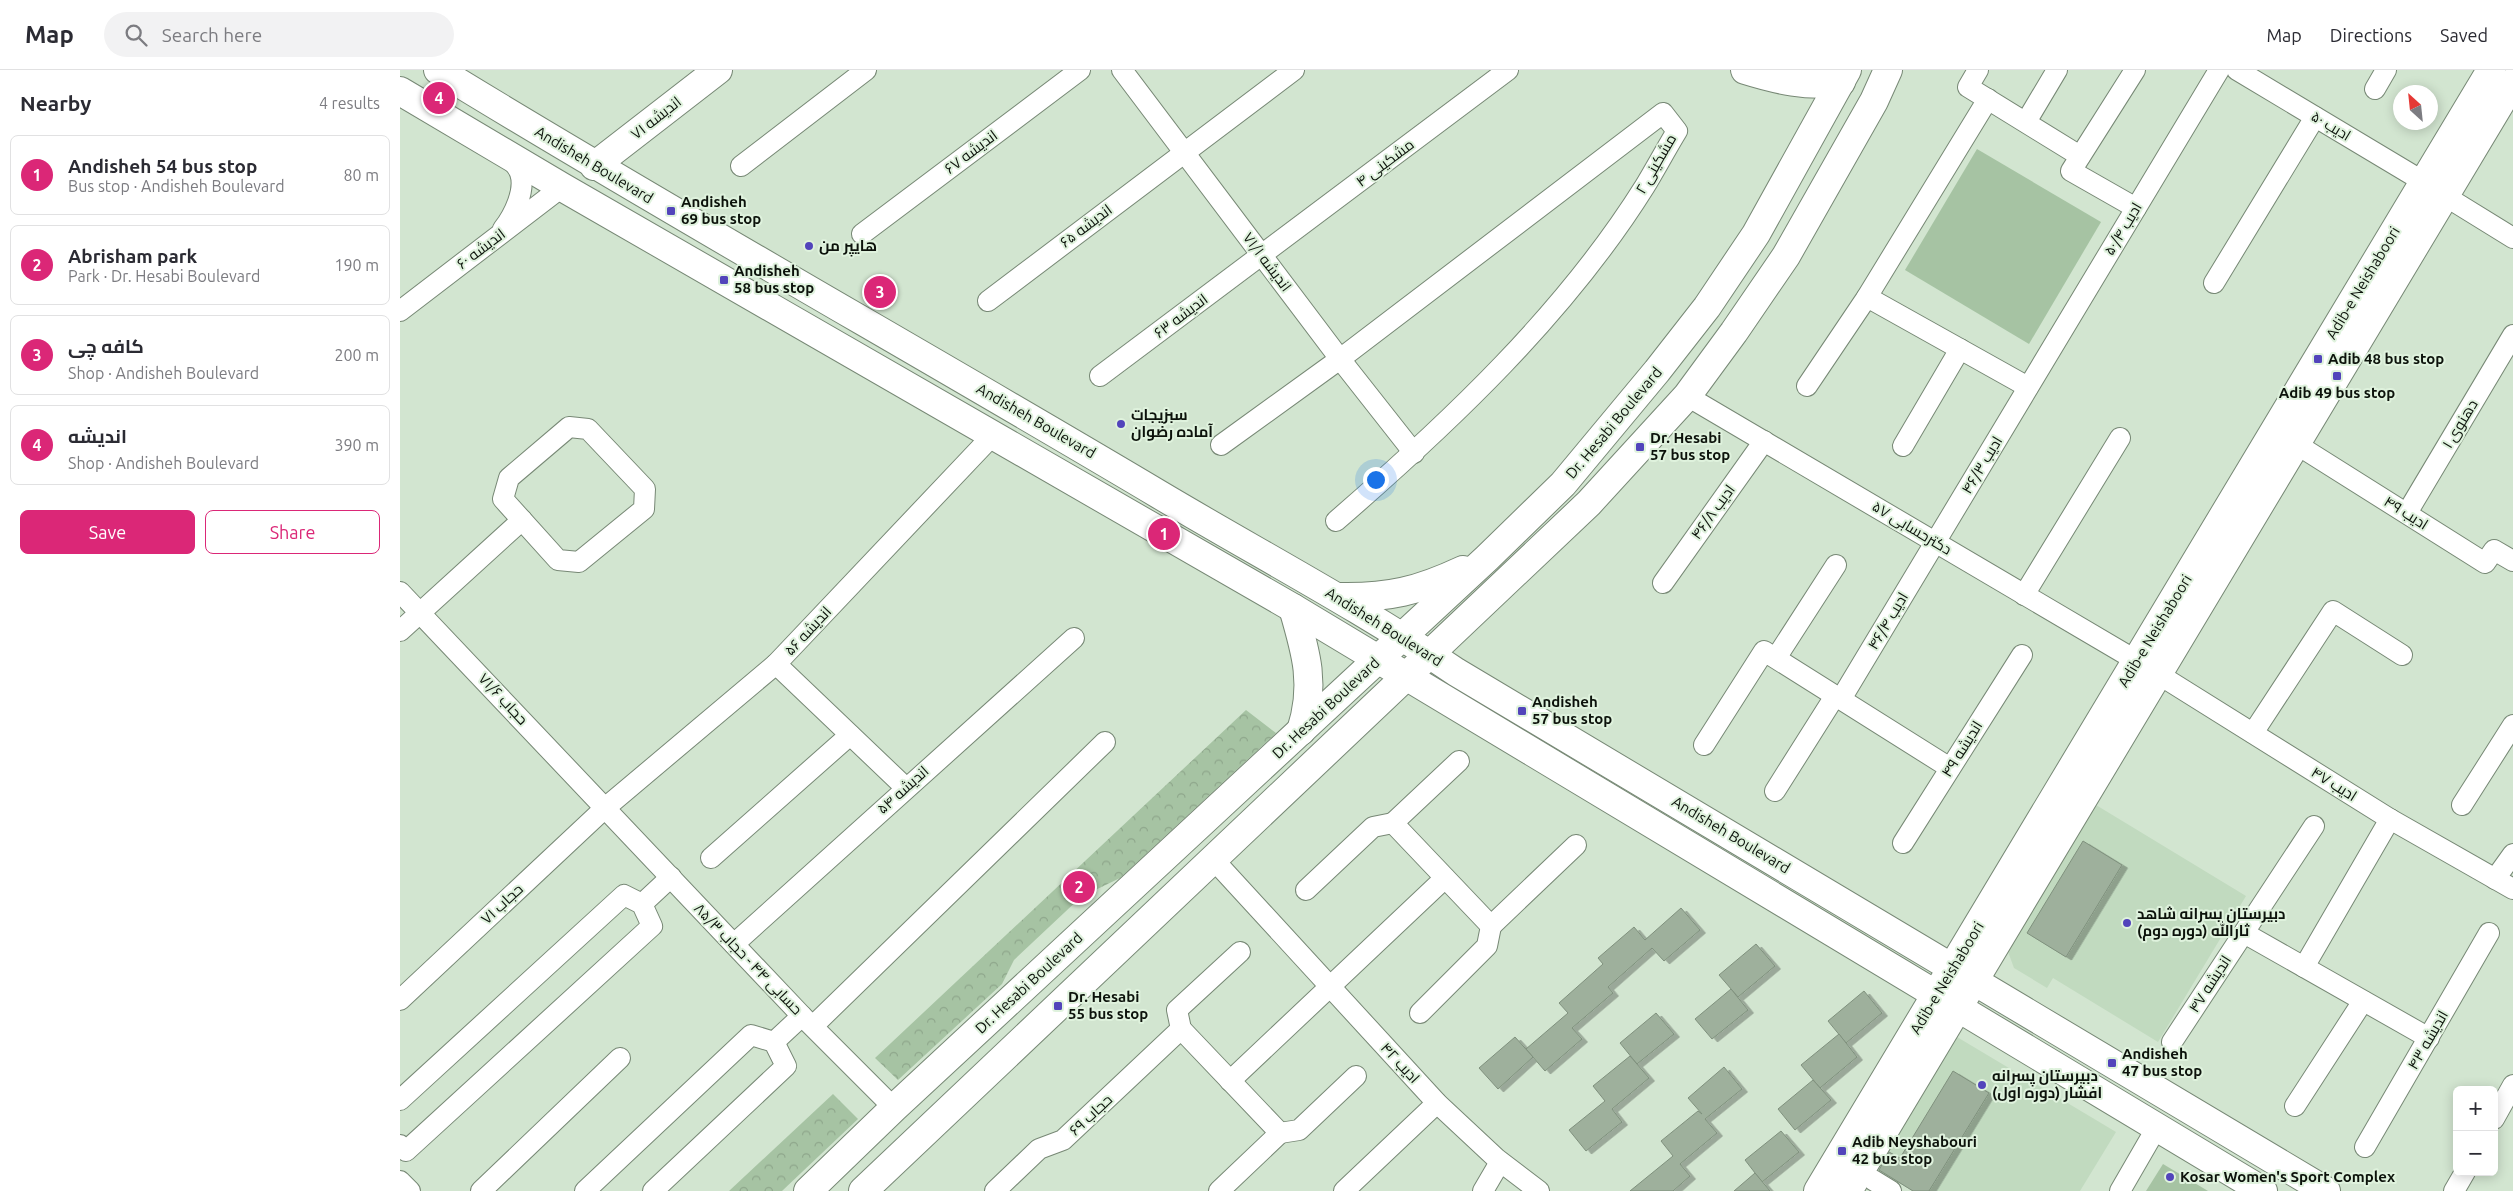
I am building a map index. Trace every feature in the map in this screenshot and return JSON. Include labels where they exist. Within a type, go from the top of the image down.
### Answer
[{"type":"main road","name":"Andisheh Boulevard","points":[[438,70],[594,166],[800,283],[1339,597],[1430,654],[2326,1191]]},
{"type":"main road","name":"اندیشه ۷۱","points":[[594,166],[718,70]]},
{"type":"main road","points":[[1745,70],[1775,80],[1822,85],[1844,76]]},
{"type":"main road","points":[[863,1191],[1590,503],[1686,396],[1734,332],[1786,256],[1874,100],[1888,70]]},
{"type":"main road","name":"Adib-e Neishaboori","points":[[2435,189],[2491,70]]},
{"type":"main road","name":"Dr. Hesabi Boulevard","points":[[808,1191],[894,1108],[1379,660],[1563,484],[1658,371],[1707,307],[1756,234],[1844,76]]},
{"type":"main road","points":[[1775,80],[1809,103],[1819,121]]},
{"type":"main road","name":"Adib-e Neishaboori","points":[[1818,1191],[1964,974],[2435,189],[2513,82]]},
{"type":"main road","name":"Andisheh Boulevard","points":[[400,91],[562,188],[1293,608],[1408,676],[1492,730],[2263,1191]]},
{"type":"main road","name":"Adib-e Neishaboori","points":[[2148,667],[2296,444],[2357,318]]},
{"type":"main road","points":[[1339,597],[1366,598],[1401,594],[1434,584],[1487,558]]},
{"type":"main road","points":[[1293,608],[1308,668],[1308,708],[1301,731]]},
{"type":"main road","name":"Adib-e Neishaboori","points":[[1860,1186],[1947,1001]]},
{"type":"street","points":[[741,166],[866,70]]},
{"type":"street","name":"اندیشه ۶۷","points":[[862,234],[1080,70]]},
{"type":"street","name":"اندیشه ۷۱/۱","points":[[1122,70],[1340,359],[1414,453]]},
{"type":"street","name":"اندیشه ۶۵","points":[[988,301],[1294,70]]},
{"type":"street","name":"مشکینی ۴","points":[[1262,255],[1508,70]]},
{"type":"street","points":[[1978,70],[1968,87],[2080,156]]},
{"type":"street","points":[[2026,122],[2057,70]]},
{"type":"street","points":[[2135,70],[2071,171],[2136,208]]},
{"type":"street","name":"ادیب ۵۰/۴","points":[[2028,387],[2219,70]]},
{"type":"street","name":"ادیب ۵۰","points":[[2237,70],[2513,238]]},
{"type":"street","points":[[2375,89],[2386,70]]},
{"type":"street","points":[[1808,386],[1867,297],[1988,100]]},
{"type":"street","name":"مشکینی ۲","points":[[1340,359],[1663,113],[1677,131],[1645,187],[1591,263],[1520,346],[1414,453]]},
{"type":"street","points":[[2214,283],[2315,116]]},
{"type":"street","points":[[498,236],[508,222],[522,185],[519,171],[507,154]]},
{"type":"street","name":"اندیشه ۶۰","points":[[400,310],[562,188]]},
{"type":"street","name":"اندیشه ۶۳","points":[[1100,376],[1262,255]]},
{"type":"street","points":[[1867,297],[2028,387]]},
{"type":"street","name":"دهنوی ۱","points":[[2407,513],[2513,335]]},
{"type":"street","points":[[1903,446],[1960,349]]},
{"type":"street","points":[[1220,446],[1340,359]]},
{"type":"street","name":"ادیب ۴۶/۳","points":[[1936,542],[2028,387]]},
{"type":"street","name":"دکترحسابی ۵۷","points":[[1686,396],[2148,667]]},
{"type":"street","points":[[569,427],[588,429],[645,489],[644,509],[579,562],[558,560],[522,520],[504,499],[509,478],[569,427]]},
{"type":"street","name":"اندیشه ۵۶","points":[[605,808],[776,664],[993,435]]},
{"type":"street","points":[[2024,595],[2120,438]]},
{"type":"street","name":"ادیب ۴۶/۸","points":[[1663,583],[1764,441]]},
{"type":"street","name":"ادیب ۴۹","points":[[2296,444],[2486,563],[2494,550],[2513,561]]},
{"type":"street","points":[[1336,521],[1414,453]]},
{"type":"street","points":[[400,631],[522,520]]},
{"type":"street","name":"ادیب ۴۶/۴","points":[[1775,791],[1838,698],[1936,542]]},
{"type":"street","points":[[1704,745],[1836,565]]},
{"type":"street","name":"حجاب ۷۱/۶","points":[[400,592],[605,808]]},
{"type":"street","points":[[2253,733],[2332,611],[2402,655]]},
{"type":"street","name":"اندیشه ۵۴","points":[[734,944],[1074,638]]},
{"type":"street","points":[[1770,655],[1950,768]]},
{"type":"street","name":"اندیشه ۴۹","points":[[1903,843],[2022,655]]},
{"type":"street","points":[[776,664],[906,788]]},
{"type":"street","name":"ادیب ۴۷","points":[[2148,667],[2390,819],[2513,889]]},
{"type":"street","points":[[2462,805],[2513,725]]},
{"type":"street","points":[[711,858],[850,735]]},
{"type":"street","points":[[774,1042],[808,1021],[1106,742]]},
{"type":"street","points":[[1306,890],[1373,827],[1393,823],[1459,761]]},
{"type":"street","name":"حسابی ۴۴ - حجاب ۸۵/۳","points":[[605,808],[808,1021],[894,1108]]},
{"type":"street","name":"حجاب ۷۱","points":[[400,1000],[605,808]]},
{"type":"street","points":[[2304,967],[2390,819]]},
{"type":"street","points":[[1393,823],[1491,926]]},
{"type":"street","name":"اندیشه ۴۷","points":[[2172,1042],[2314,826]]},
{"type":"street","points":[[1420,1013],[1487,946],[1491,926],[1576,845]]},
{"type":"street","points":[[2495,879],[2513,854]]},
{"type":"street","name":"ادیب ۴۲","points":[[1213,859],[1437,1103],[1500,1162],[1539,1191]]},
{"type":"street","points":[[642,904],[671,877]]},
{"type":"street","points":[[1230,1081],[1446,878]]},
{"type":"street","points":[[400,1100],[624,895],[642,904],[652,926],[406,1151],[400,1145]]},
{"type":"street","points":[[2244,933],[2429,1038]]},
{"type":"street","name":"اندیشه ۴۳","points":[[2365,1147],[2489,934]]},
{"type":"street","points":[[1240,952],[1177,1010],[1182,1029],[1280,1133]]},
{"type":"street","points":[[2295,1106],[2363,1000]]},
{"type":"street","name":"حجاب ۶۹","points":[[995,1191],[1039,1149],[1063,1140],[1182,1029]]},
{"type":"street","points":[[585,1191],[751,1035],[774,1042],[786,1066],[654,1191]]},
{"type":"street","points":[[481,1191],[620,1058]]},
{"type":"street","points":[[1219,1191],[1280,1133],[1299,1130],[1356,1076]]},
{"type":"street","points":[[2498,1112],[2513,1085]]},
{"type":"street","points":[[1344,1191],[1437,1103]]},
{"type":"street","points":[[2120,1191],[2157,1128]]},
{"type":"street","points":[[1482,1191],[1500,1162]]},
{"type":"street","points":[[2454,1191],[2462,1176]]},
{"type":"street","points":[[400,1181],[410,1191]]},
{"type":"street","points":[[1860,1186],[1891,1191]]},
{"type":"shaded area","name":"دبیرستان پسرانه شاهد ثارالله (دوره دوم)","points":[[2096,805],[2246,896],[2158,1042],[2053,978],[2047,988],[2014,968],[2007,949]]},
{"type":"shaded area","name":"دبیرستان پسرانه افشار (دوره اول)","points":[[1957,1037],[2116,1132],[2080,1191],[1913,1191],[1876,1169]]},
{"type":"green space","points":[[1977,149],[2101,222],[2029,344],[1905,270]]},
{"type":"green space","points":[[1246,710],[1276,733],[1120,878],[1081,897],[1014,960],[1002,984],[898,1080],[875,1058]]},
{"type":"green space","points":[[833,1094],[858,1119],[782,1191],[729,1191]]},
{"type":"green space","name":"Kosar Women's Sport Complex","points":[[2163,1164],[2208,1191],[2146,1191]]},
{"type":"building","points":[[2083,841],[2122,865],[2066,957],[2027,933]]},
{"type":"building","points":[[1681,908],[1700,930],[1664,961],[1652,948],[1608,987],[1613,993],[1572,1028],[1582,1039],[1545,1071],[1526,1049],[1568,1013],[1559,1003],[1603,964],[1598,958],[1634,927],[1645,940]]},
{"type":"building","points":[[1756,944],[1775,966],[1738,997],[1719,975]]},
{"type":"building","points":[[1731,989],[1748,1010],[1712,1039],[1695,1019]]},
{"type":"building","points":[[1864,991],[1882,1013],[1846,1043],[1828,1021]]},
{"type":"building","points":[[1656,1013],[1674,1034],[1637,1064],[1620,1043]]},
{"type":"building","points":[[1839,1034],[1857,1057],[1820,1088],[1801,1065]]},
{"type":"building","points":[[1515,1037],[1533,1057],[1498,1089],[1479,1068]]},
{"type":"building","points":[[1630,1056],[1649,1078],[1612,1109],[1622,1122],[1586,1151],[1569,1130],[1605,1101],[1593,1086]]},
{"type":"building","points":[[1724,1067],[1742,1089],[1705,1119],[1717,1133],[1680,1164],[1690,1176],[1673,1191],[1630,1191],[1673,1156],[1661,1141],[1698,1111],[1702,1114],[1688,1098]]},
{"type":"building","points":[[1953,1071],[1989,1093],[1929,1191],[1913,1191],[1879,1170],[1889,1152],[1900,1158]]},
{"type":"building","points":[[1813,1080],[1831,1100],[1795,1130],[1778,1109]]},
{"type":"building","points":[[1781,1131],[1799,1152],[1762,1182],[1745,1160]]},
{"type":"building","points":[[1755,1173],[1770,1191],[1734,1191]]},
{"type":"place","name":"اندیشه","points":[[439,98]]},
{"type":"place","name":"Andisheh 69 bus stop","points":[[671,211]]},
{"type":"place","name":"هایپر من","points":[[809,246]]},
{"type":"place","name":"Andisheh 58 bus stop","points":[[724,280]]},
{"type":"place","name":"کافه چی","points":[[880,292]]},
{"type":"place","name":"Adib 48 bus stop","points":[[2318,359]]},
{"type":"place","name":"Adib 49 bus stop","points":[[2337,376]]},
{"type":"place","name":"سبزیجات آماده رضوان","points":[[1121,424]]},
{"type":"place","name":"Dr. Hesabi 57 bus stop","points":[[1640,447]]},
{"type":"place","name":"Andisheh 54 bus stop","points":[[1164,534]]},
{"type":"place","name":"Andisheh 57 bus stop","points":[[1522,711]]},
{"type":"place","name":"Abrisham park","points":[[1079,887]]},
{"type":"place","name":"دبیرستان پسرانه شاهد ثارالله (دوره دوم)","points":[[2127,923]]},
{"type":"place","name":"Dr. Hesabi 55 bus stop","points":[[1058,1006]]},
{"type":"place","name":"Andisheh 47 bus stop","points":[[2112,1063]]},
{"type":"place","name":"دبیرستان پسرانه افشار (دوره اول)","points":[[1982,1085]]},
{"type":"place","name":"Adib Neyshabouri 42 bus stop","points":[[1842,1151]]},
{"type":"place","name":"Kosar Women's Sport Complex","points":[[2170,1177]]}]
